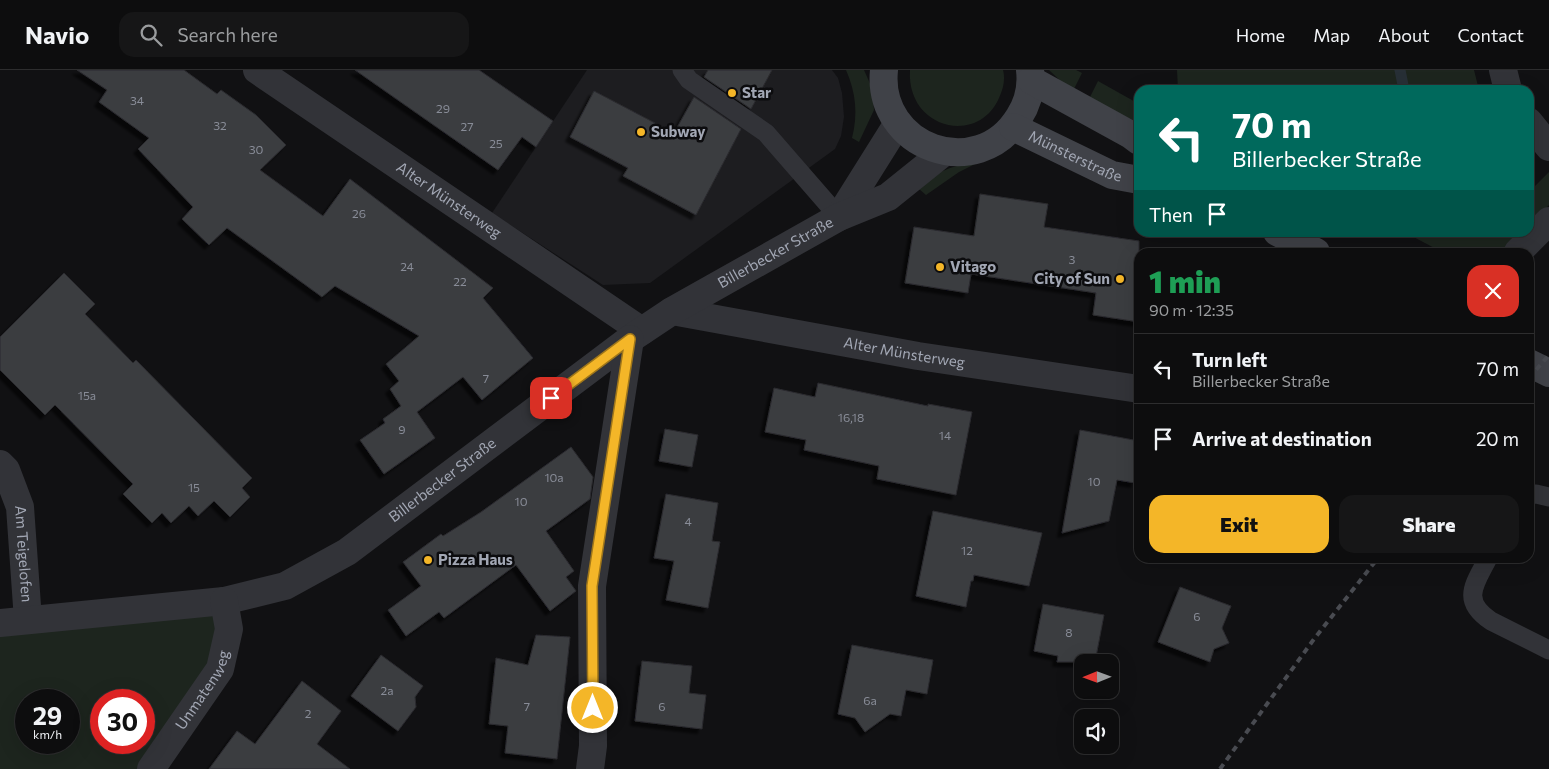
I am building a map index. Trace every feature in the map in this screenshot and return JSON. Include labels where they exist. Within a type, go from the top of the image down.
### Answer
[{"type":"main road","points":[[884,70],[883,84],[888,104],[898,123],[910,136],[926,146],[944,152],[969,152],[994,144],[1013,127],[1027,105],[1031,75],[1134,137]]},
{"type":"main road","name":"Münsterstraße","points":[[1013,127],[1112,174],[1134,179]]},
{"type":"main road","points":[[1287,237],[1308,248]]},
{"type":"main road","points":[[1534,366],[1549,373]]},
{"type":"street","name":"Alter Münsterweg","points":[[257,70],[636,335]]},
{"type":"street","points":[[1503,70],[1507,85]]},
{"type":"street","name":"Billerbecker Straße","points":[[839,217],[898,123]]},
{"type":"street","points":[[1534,128],[1549,147]]},
{"type":"street","name":"Billerbecker Straße","points":[[0,623],[224,601],[285,586],[347,552],[636,335],[672,311],[839,217],[888,197],[944,152]]},
{"type":"street","points":[[1534,236],[1549,221]]},
{"type":"street","points":[[1522,248],[1533,237]]},
{"type":"street","name":"Alter Münsterweg","points":[[672,311],[918,356],[1134,388]]},
{"type":"street","points":[[590,769],[593,746],[592,586],[636,335]]},
{"type":"street","name":"Am Teigelofen","points":[[0,464],[6,470],[20,507],[28,620]]},
{"type":"street","name":"Unmatenweg","points":[[151,769],[220,669],[229,629],[224,601]]},
{"type":"lane","points":[[682,70],[689,80],[766,133],[839,217]]},
{"type":"lane","points":[[1534,494],[1549,497]]},
{"type":"lane","points":[[1486,563],[1472,592],[1475,606],[1491,621],[1549,650]]},
{"type":"shaded area","points":[[587,70],[832,70],[838,78],[842,93],[844,117],[841,136],[835,149],[650,283],[603,285],[492,213]]},
{"type":"shaded area","points":[[846,70],[864,70],[872,88],[874,110],[859,142],[852,138],[855,104]]},
{"type":"shaded area","points":[[910,70],[1003,70],[1004,76],[1001,93],[991,110],[978,121],[963,126],[947,125],[932,118],[920,107],[912,90]]},
{"type":"shaded area","points":[[1049,70],[1076,70],[1082,73],[1073,91]]},
{"type":"shaded area","points":[[1177,70],[1474,70],[1478,85],[1178,85]]},
{"type":"shaded area","points":[[1098,81],[1134,101],[1134,121],[1089,99]]},
{"type":"shaded area","points":[[991,156],[959,172],[926,195],[918,188],[938,173]]},
{"type":"shaded area","points":[[1549,172],[1549,205],[1534,221],[1534,187]]},
{"type":"shaded area","points":[[1414,237],[1518,237],[1506,248],[1434,248]]},
{"type":"shaded area","points":[[224,601],[229,629],[151,769],[0,769],[0,623]]},
{"type":"building","points":[[77,70],[184,70],[217,94],[221,90],[256,115],[286,145],[260,170],[323,216],[350,179],[493,288],[483,298],[533,358],[482,400],[463,377],[417,412],[435,438],[384,474],[360,440],[385,423],[383,419],[401,406],[390,389],[399,381],[386,364],[419,336],[335,286],[322,297],[227,228],[209,245],[182,219],[193,207],[138,149],[149,138],[99,102],[107,90]]},
{"type":"building","points":[[355,70],[479,70],[553,121],[536,147],[522,137],[498,170]]},
{"type":"building","points":[[708,70],[772,70],[751,109],[704,77]]},
{"type":"building","points":[[594,91],[674,133],[694,97],[741,129],[696,215],[623,176],[628,168],[570,137]]},
{"type":"building","points":[[980,194],[1048,204],[1044,227],[1139,241],[1139,248],[1134,248],[1134,321],[1093,315],[1096,293],[971,274],[968,293],[905,283],[914,227],[974,236]]},
{"type":"building","points":[[64,273],[95,304],[85,314],[133,363],[136,360],[252,478],[242,488],[250,497],[230,517],[214,501],[198,516],[189,506],[171,523],[162,513],[152,523],[123,494],[133,484],[55,405],[45,415],[0,370],[0,337]]},
{"type":"building","points":[[818,383],[928,406],[928,404],[972,412],[956,495],[877,479],[879,466],[804,450],[806,440],[765,432],[774,388],[815,397]]},
{"type":"building","points":[[665,429],[698,435],[692,467],[659,461]]},
{"type":"building","points":[[1080,430],[1134,440],[1134,483],[1117,480],[1109,521],[1062,533]]},
{"type":"building","points":[[571,447],[593,477],[590,499],[546,531],[574,571],[566,577],[576,591],[550,611],[516,565],[444,618],[439,612],[406,636],[388,610],[421,586],[403,562],[441,534],[443,536],[481,512]]},
{"type":"building","points":[[666,494],[718,503],[712,541],[720,542],[708,608],[666,600],[674,561],[654,558]]},
{"type":"building","points":[[933,511],[1042,533],[1029,586],[974,575],[966,607],[916,596]]},
{"type":"building","points":[[1180,587],[1231,606],[1222,628],[1229,643],[1214,649],[1210,662],[1158,642]]},
{"type":"building","points":[[1043,604],[1104,615],[1097,654],[1074,654],[1074,662],[1057,662],[1058,656],[1034,651]]},
{"type":"building","points":[[536,635],[570,637],[557,759],[505,753],[508,726],[489,724],[496,658],[528,665]]},
{"type":"building","points":[[852,645],[933,660],[927,694],[906,690],[901,716],[890,714],[865,732],[855,718],[838,714]]},
{"type":"building","points":[[381,655],[423,686],[415,697],[416,707],[398,731],[351,696]]},
{"type":"building","points":[[642,661],[692,666],[689,693],[706,695],[702,729],[635,721]]},
{"type":"building","points":[[302,681],[341,711],[317,744],[350,769],[209,769],[237,731],[255,744]]},
{"type":"waterway","points":[[1400,70],[1403,85]]},
{"type":"railway","points":[[1534,372],[1549,355]]},
{"type":"railway","points":[[1220,769],[1314,639],[1374,563]]},
{"type":"place","name":"Star","points":[[732,93]]},
{"type":"place","name":"Subway","points":[[641,132]]},
{"type":"place","name":"Vitago","points":[[940,267]]},
{"type":"place","name":"City of Sun","points":[[1120,279]]},
{"type":"place","name":"Pizza Haus","points":[[428,560]]},
{"type":"route","points":[[551,398],[630,339],[592,586],[593,708]]}]
